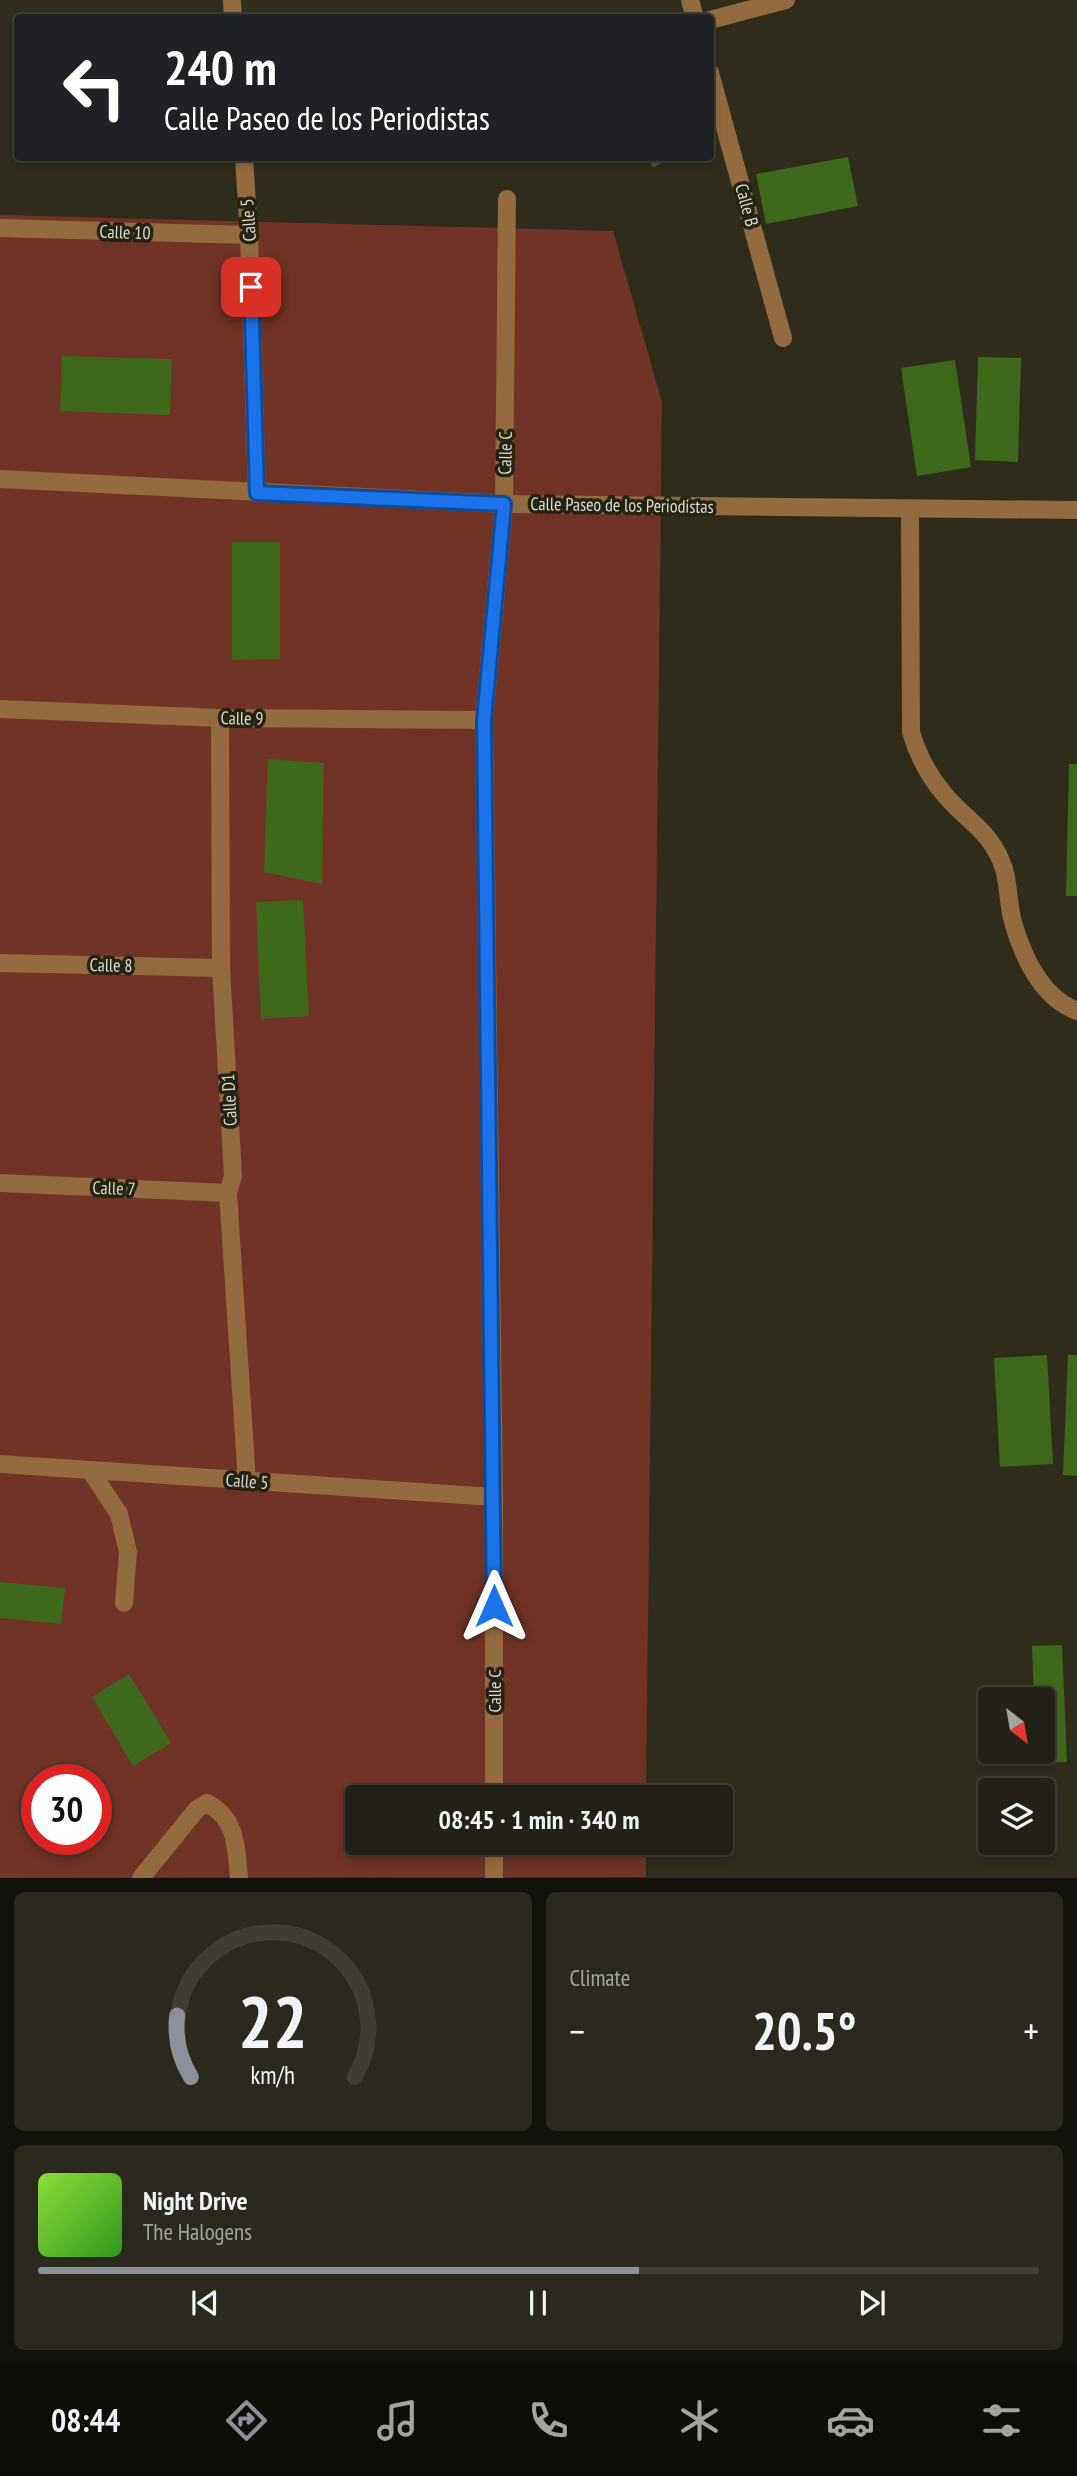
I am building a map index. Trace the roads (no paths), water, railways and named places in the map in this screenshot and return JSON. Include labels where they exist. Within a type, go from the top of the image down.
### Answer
[{"type":"street","points":[[714,19],[775,1]]},
{"type":"street","name":"Calle B","points":[[714,88],[783,338]]},
{"type":"street","name":"Calle 5","points":[[244,161],[257,493]]},
{"type":"street","name":"Calle C","points":[[494,1785],[494,1497],[484,720],[504,504],[507,199]]},
{"type":"street","name":"Calle 10","points":[[0,228],[249,235]]},
{"type":"street","name":"Calle Paseo de los Periodistas","points":[[0,479],[504,504],[1077,510]]},
{"type":"street","points":[[910,509],[911,732],[916,750],[923,766],[945,795],[978,824],[993,845],[1004,869],[1013,922],[1040,985],[1077,1011]]},
{"type":"street","name":"Calle 9","points":[[0,709],[220,718],[484,720]]},
{"type":"street","name":"Calle D1","points":[[220,718],[221,968],[233,1176],[228,1193],[247,1481]]},
{"type":"street","name":"Calle 8","points":[[0,963],[221,968]]},
{"type":"street","name":"Calle 7","points":[[0,1183],[228,1193]]},
{"type":"street","name":"Calle 5","points":[[0,1464],[494,1497]]},
{"type":"street","points":[[90,1470],[119,1514],[128,1552],[124,1603]]},
{"type":"street","points":[[141,1878],[197,1809],[207,1803],[221,1810],[230,1823],[235,1837],[239,1878]]},
{"type":"street","points":[[494,1855],[494,1878]]}]
